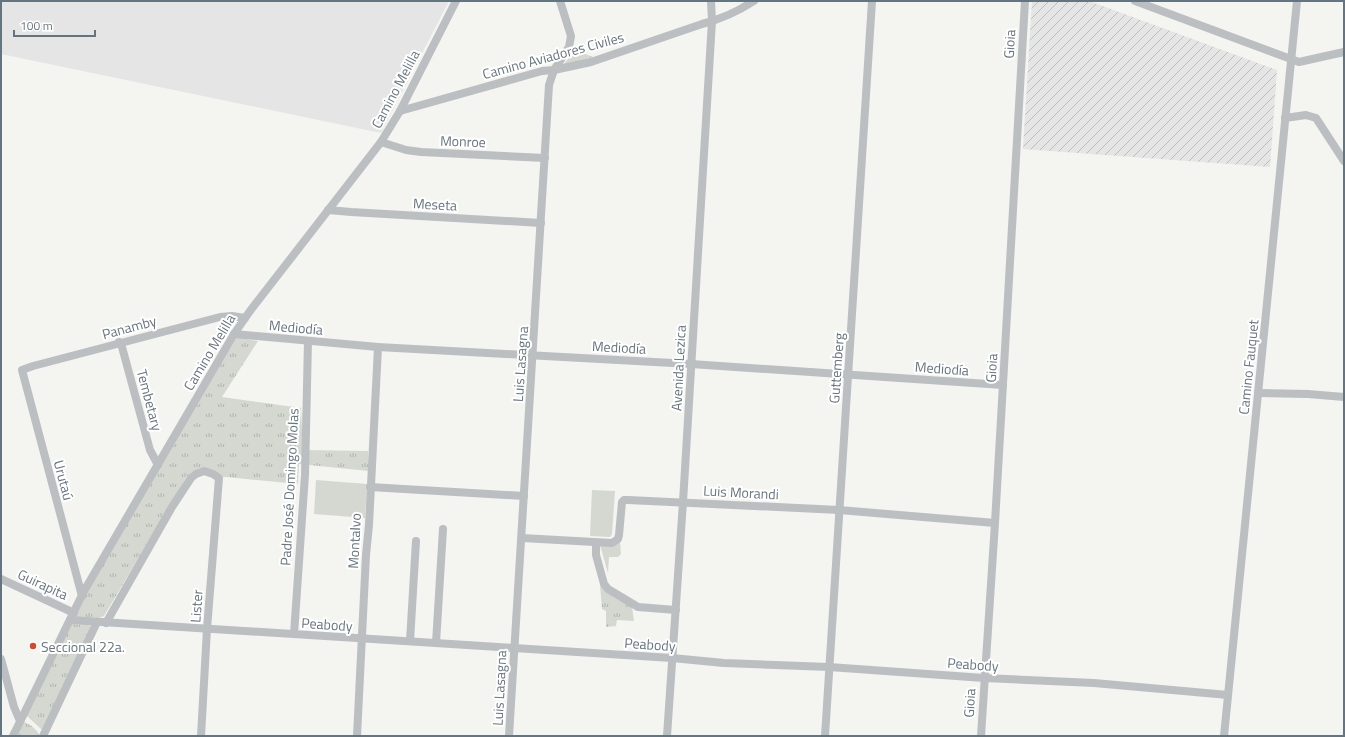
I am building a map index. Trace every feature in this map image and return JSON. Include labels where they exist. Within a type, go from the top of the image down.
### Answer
[{"type":"street","name":"Camino Melilla","points":[[13,736],[103,556],[234,334],[381,142],[400,111],[456,1]]},
{"type":"street","name":"Luis Lasagna","points":[[509,736],[534,355],[549,85],[554,70],[569,48],[571,36],[560,1]]},
{"type":"street","name":"Avenida Lezica","points":[[668,736],[712,21],[711,1]]},
{"type":"street","name":"Camino Aviadores Civiles","points":[[400,111],[542,71],[591,62],[720,19],[736,12],[754,1]]},
{"type":"street","name":"Guttemberg","points":[[825,736],[872,1]]},
{"type":"street","name":"Gioia","points":[[981,736],[995,523],[1025,1]]},
{"type":"street","points":[[1135,1],[1299,62],[1344,52]]},
{"type":"street","name":"Camino Fauquet","points":[[1224,736],[1297,1]]},
{"type":"street","points":[[1285,118],[1306,115],[1316,118],[1344,161]]},
{"type":"street","name":"Monroe","points":[[381,142],[406,150],[421,152],[545,158]]},
{"type":"street","name":"Meseta","points":[[328,210],[541,223]]},
{"type":"street","name":"Panamby","points":[[22,370],[119,342],[125,342],[220,317],[232,316],[245,318]]},
{"type":"street","name":"Mediodía","points":[[234,334],[378,347],[691,364],[1003,385]]},
{"type":"street","name":"Padre José Domingo Molas","points":[[294,634],[305,475],[308,341]]},
{"type":"street","name":"Tembetary","points":[[119,342],[122,347],[150,450],[158,465]]},
{"type":"street","name":"Montalvo","points":[[357,736],[378,347]]},
{"type":"street","name":"Urutaú","points":[[22,370],[82,596]]},
{"type":"street","points":[[1258,393],[1308,394],[1344,398]]},
{"type":"street","name":"Lister","points":[[106,623],[186,485],[194,476],[204,471],[213,474],[218,478],[201,736]]},
{"type":"street","points":[[370,487],[524,496]]},
{"type":"street","name":"Luis Morandi","points":[[522,538],[612,543],[618,539],[622,502],[624,500],[839,510],[995,523]]},
{"type":"street","points":[[436,643],[443,529]]},
{"type":"street","points":[[410,641],[416,541]]},
{"type":"street","points":[[596,543],[596,555],[604,584],[608,589],[638,607],[676,610]]},
{"type":"street","name":"Guirapita","points":[[1,579],[72,617]]},
{"type":"street","name":"Peabody","points":[[72,617],[106,623],[410,641],[672,658],[724,663],[829,667],[1094,684],[1228,696]]},
{"type":"street","points":[[43,736],[97,622]]},
{"type":"street","points":[[1,659],[14,707],[20,721]]},
{"type":"shaded area","points":[[1,1],[449,1],[381,133],[1,54]]},
{"type":"shaded area","points":[[1032,1],[1089,1],[1277,70],[1270,167],[1023,149]]},
{"type":"green space","points":[[575,51],[578,51],[593,57],[563,65]]},
{"type":"green space","points":[[236,338],[258,341],[222,397],[301,408],[303,450],[368,451],[369,471],[299,464],[298,484],[220,477],[196,470],[187,476],[104,616],[99,618],[76,617],[75,612]]},
{"type":"green space","points":[[316,480],[367,484],[365,518],[314,514]]},
{"type":"green space","points":[[592,490],[615,491],[612,534],[610,537],[590,536]]},
{"type":"green space","points":[[620,542],[621,554],[618,557],[609,557],[608,573],[600,545]]},
{"type":"green space","points":[[600,585],[632,607],[634,621],[617,620],[616,626],[606,627],[606,611],[602,609]]},
{"type":"green space","points":[[72,624],[89,625],[91,627],[41,729],[26,715]]},
{"type":"green space","points":[[24,722],[33,728],[39,736],[16,736]]},
{"type":"place","name":"Seccional 22a.","points":[[33,646]]}]
